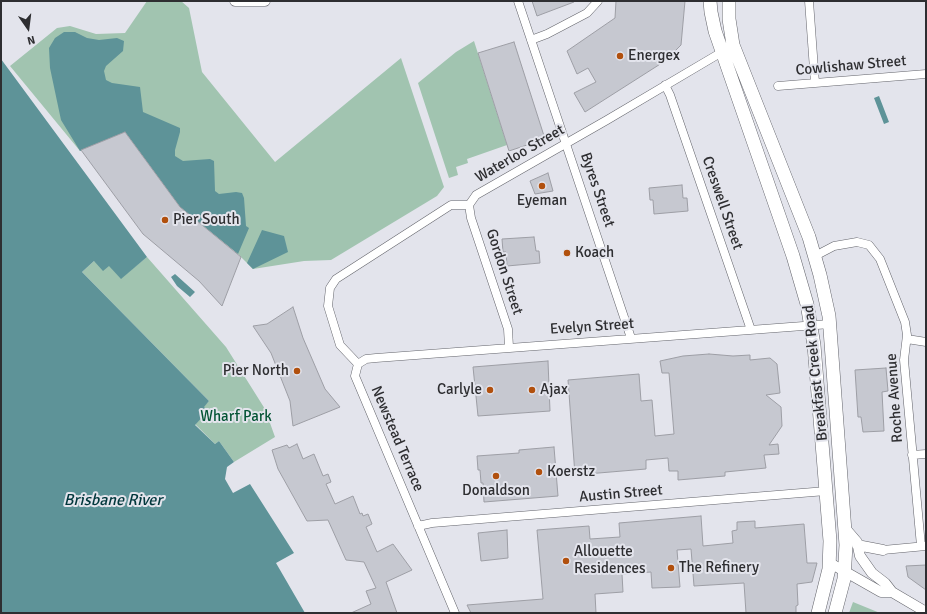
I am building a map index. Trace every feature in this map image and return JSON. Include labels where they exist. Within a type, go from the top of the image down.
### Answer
[{"type":"main road","name":"Breakfast Creek Road","points":[[710,1],[712,19],[722,52],[793,256],[803,290],[814,345],[826,491],[830,563],[818,613]]},
{"type":"main road","name":"Breakfast Creek Road","points":[[730,1],[729,20],[733,45],[799,212],[823,286],[830,324],[845,528],[845,572],[836,613]]},
{"type":"street","points":[[235,1],[266,1]]},
{"type":"street","name":"Byres Street","points":[[518,1],[631,338]]},
{"type":"street","points":[[531,40],[547,34],[587,13],[598,1]]},
{"type":"street","points":[[809,1],[815,83]]},
{"type":"street","name":"Waterloo Street","points":[[358,364],[340,345],[328,306],[330,288],[336,279],[451,205],[469,205],[476,195],[722,52]]},
{"type":"street","name":"Cowlishaw Street","points":[[778,86],[926,74]]},
{"type":"street","name":"Creswell Street","points":[[665,85],[670,94],[751,330]]},
{"type":"street","name":"Gordon Street","points":[[469,205],[471,218],[508,329],[509,348]]},
{"type":"street","name":"Roche Avenue","points":[[814,256],[834,246],[857,242],[866,243],[873,248],[880,259],[905,322],[907,339],[904,360],[912,455],[924,546]]},
{"type":"street","name":"Evelyn Street","points":[[358,364],[366,359],[376,358],[830,324]]},
{"type":"street","points":[[907,339],[926,342]]},
{"type":"street","name":"Newstead Terrace","points":[[358,364],[355,376],[455,613]]},
{"type":"street","name":"Roche Avenue","points":[[912,455],[926,454]]},
{"type":"street","name":"Austin Street","points":[[418,526],[432,523],[826,491]]},
{"type":"street","points":[[845,528],[857,545],[860,556],[866,567],[892,592],[926,612]]},
{"type":"street","points":[[857,545],[883,550],[924,546]]},
{"type":"street","points":[[830,563],[881,592],[892,592]]},
{"type":"green space","points":[[147,1],[181,1],[189,8],[202,72],[275,162],[401,58],[444,187],[437,196],[331,260],[304,261],[253,269],[238,254],[180,207],[125,132],[80,151],[10,66],[57,28],[70,26],[96,34],[125,33]]},
{"type":"green space","points":[[474,41],[507,145],[467,159],[468,163],[456,167],[458,175],[449,178],[418,83],[456,52]]},
{"type":"green space","name":"Wharf Park","points":[[147,257],[226,347],[265,409],[275,437],[234,462],[219,441],[215,444],[195,424],[207,411],[203,407],[209,401],[82,272],[94,261],[109,265],[121,278]]},
{"type":"green space","points":[[853,602],[880,613],[849,613]]},
{"type":"water","points":[[64,32],[75,32],[87,38],[99,40],[117,38],[124,41],[123,51],[106,66],[104,71],[106,80],[112,83],[140,87],[143,112],[180,128],[175,156],[183,161],[210,159],[214,161],[215,191],[219,194],[236,192],[242,193],[244,198],[246,226],[249,228],[238,254],[180,207],[125,132],[80,151],[61,120],[50,68],[49,48],[55,38]]},
{"type":"water","name":"Brisbane River","points":[[1,59],[147,257],[121,279],[109,266],[103,271],[94,261],[82,272],[209,401],[204,407],[208,411],[195,425],[215,444],[219,441],[234,462],[227,467],[225,479],[233,493],[250,484],[294,553],[276,563],[305,613],[1,613]]},
{"type":"water","points":[[879,96],[889,122],[884,124],[874,98]]},
{"type":"water","points":[[262,230],[284,236],[288,252],[253,269],[247,263]]},
{"type":"water","points":[[175,274],[195,292],[190,297],[177,286],[171,277]]},
{"type":"building","points":[[532,1],[574,1],[574,2],[537,16]]},
{"type":"building","name":"Energex","points":[[616,1],[685,1],[681,45],[665,61],[585,112],[574,93],[596,82],[588,68],[577,74],[567,51],[615,18]]},
{"type":"building","points":[[514,42],[545,139],[509,151],[478,53]]},
{"type":"building","name":"Pier South","points":[[125,132],[180,207],[241,257],[222,306],[199,281],[143,234],[81,150]]},
{"type":"building","name":"Eyeman","points":[[548,173],[553,191],[535,194],[530,181]]},
{"type":"building","points":[[682,185],[683,198],[687,198],[688,211],[654,214],[653,200],[650,200],[649,188]]},
{"type":"building","points":[[534,237],[536,251],[539,251],[540,263],[507,266],[506,252],[503,252],[502,239]]},
{"type":"building","name":"Pier North","points":[[293,307],[303,338],[325,389],[340,407],[293,426],[290,401],[271,353],[253,326],[267,324]]},
{"type":"building","points":[[709,354],[733,356],[750,355],[750,360],[770,358],[777,364],[780,393],[766,395],[781,407],[782,426],[769,445],[778,444],[779,454],[764,455],[766,468],[725,472],[725,476],[678,480],[678,471],[669,471],[668,458],[646,460],[646,469],[575,475],[568,380],[639,374],[641,401],[652,400],[655,436],[674,434],[669,373],[662,373],[660,361],[683,356]]},
{"type":"building","points":[[548,361],[550,411],[478,416],[473,367]]},
{"type":"building","points":[[886,368],[888,391],[882,392],[884,431],[863,432],[861,417],[858,417],[855,370]]},
{"type":"building","points":[[297,444],[303,459],[314,454],[323,476],[328,474],[331,482],[326,484],[335,504],[353,496],[360,514],[362,513],[363,516],[368,514],[372,524],[366,527],[377,552],[393,544],[412,570],[386,582],[397,613],[351,613],[371,604],[366,591],[376,588],[364,562],[346,560],[328,520],[307,521],[278,469],[272,450],[287,445],[289,448]]},
{"type":"building","points":[[554,447],[558,496],[484,502],[483,483],[481,483],[480,470],[478,470],[477,456],[519,453],[519,450]]},
{"type":"building","points":[[701,516],[703,546],[733,543],[732,531],[737,530],[737,522],[755,521],[755,528],[804,524],[807,563],[817,563],[812,582],[797,584],[798,605],[796,606],[796,613],[746,613],[744,583],[694,586],[691,549],[677,550],[680,587],[652,588],[651,572],[622,574],[623,592],[595,594],[596,613],[471,613],[467,605],[543,599],[537,530],[589,526],[590,539],[620,537],[619,523]]},
{"type":"building","points":[[507,530],[508,558],[481,561],[478,533]]},
{"type":"building","points":[[926,565],[926,590],[908,577],[906,566]]},
{"type":"place","name":"Energex","points":[[620,56]]},
{"type":"place","name":"Eyeman","points":[[542,186]]},
{"type":"place","name":"Pier South","points":[[165,220]]},
{"type":"place","name":"Koach","points":[[567,253]]},
{"type":"place","name":"Pier North","points":[[297,371]]},
{"type":"place","name":"Carlyle","points":[[490,390]]},
{"type":"place","name":"Ajax","points":[[532,390]]},
{"type":"place","name":"Koerstz","points":[[539,472]]},
{"type":"place","name":"Donaldson","points":[[496,476]]},
{"type":"place","name":"Allouette Residences","points":[[566,561]]},
{"type":"place","name":"The Refinery","points":[[671,568]]}]
